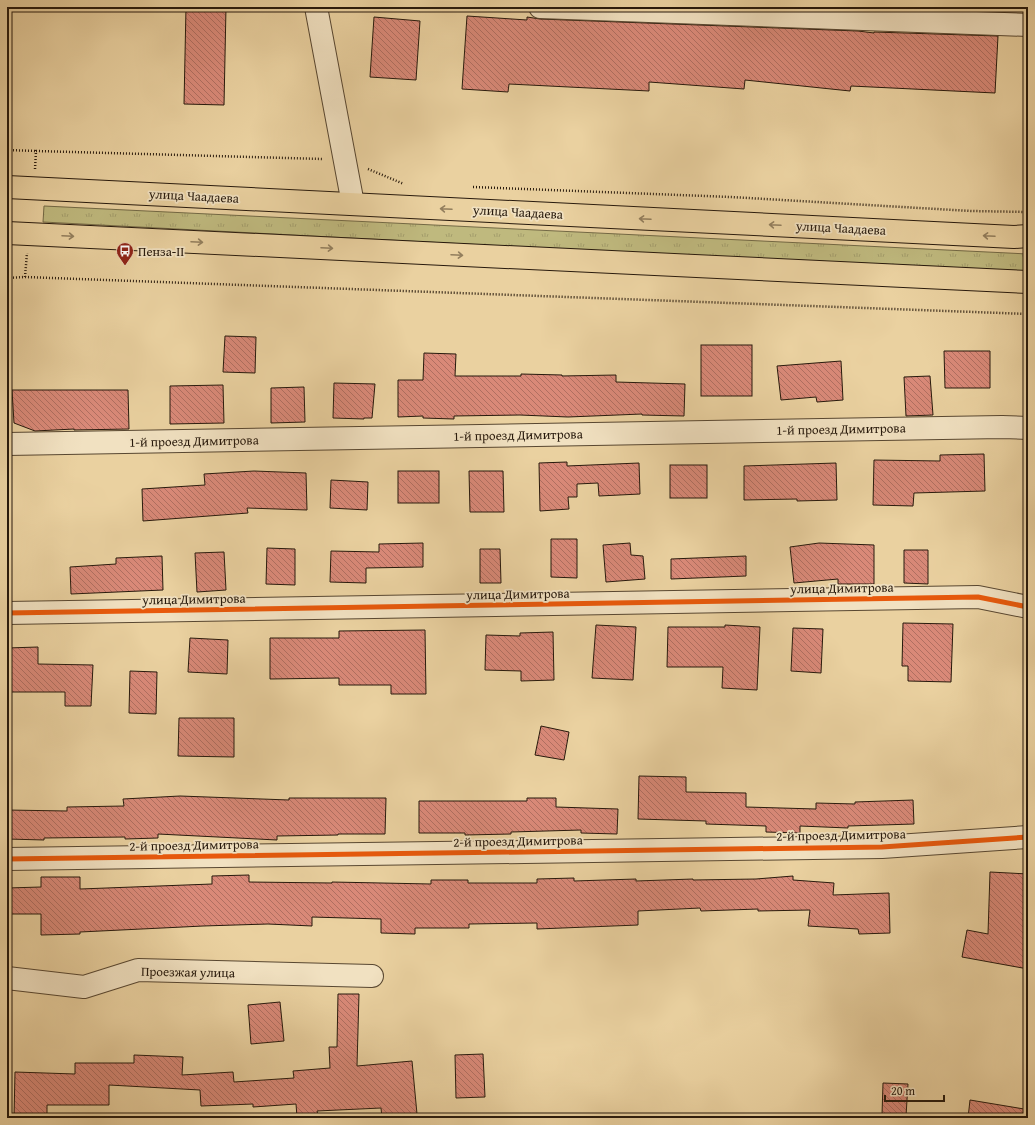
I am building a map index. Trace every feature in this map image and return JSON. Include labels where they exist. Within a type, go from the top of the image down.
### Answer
[{"type":"main road","name":"улица Чаадаева","points":[[7,187],[1014,237],[1028,236]]},
{"type":"main road","points":[[7,233],[1028,282]]},
{"type":"street","points":[[316,7],[353,204]]},
{"type":"street","points":[[540,7],[1028,26]]},
{"type":"street","name":"1-й проезд Димитрова","points":[[7,444],[994,427],[1028,428]]},
{"type":"street","name":"улица Димитрова","points":[[7,613],[978,597],[1028,607]]},
{"type":"street","name":"2-й проезд Димитрова","points":[[7,858],[882,847],[1028,837]]},
{"type":"street","name":"Проезжая улица","points":[[7,978],[84,987],[138,970],[372,976]]},
{"type":"path","points":[[7,150],[36,151]]},
{"type":"path","points":[[345,160],[405,185]]},
{"type":"path","points":[[469,187],[731,197],[971,211],[1028,212]]},
{"type":"path","points":[[7,278],[25,277],[1028,314]]},
{"type":"green space","points":[[44,206],[1028,254],[1028,271],[561,249],[43,222]]},
{"type":"building","points":[[186,7],[226,7],[224,105],[184,104]]},
{"type":"building","points":[[917,7],[986,7],[985,11]]},
{"type":"building","points":[[467,16],[527,20],[527,17],[540,19],[858,31],[874,33],[998,36],[995,93],[851,86],[850,91],[745,80],[744,89],[649,82],[649,91],[509,84],[508,92],[462,89]]},
{"type":"building","points":[[374,17],[420,21],[416,80],[370,77]]},
{"type":"building","points":[[225,336],[256,337],[255,373],[223,372]]},
{"type":"building","points":[[701,345],[752,345],[752,396],[701,396]]},
{"type":"building","points":[[944,351],[990,351],[990,388],[945,388]]},
{"type":"building","points":[[424,353],[456,354],[455,376],[521,376],[521,374],[562,376],[616,375],[616,382],[685,384],[684,416],[642,414],[568,417],[520,415],[454,416],[454,419],[423,418],[423,416],[398,417],[398,380],[423,380]]},
{"type":"building","points":[[841,361],[843,400],[817,402],[816,397],[781,400],[777,366]]},
{"type":"building","points":[[930,376],[933,415],[906,416],[904,377]]},
{"type":"building","points":[[334,383],[375,384],[372,418],[333,418]]},
{"type":"building","points":[[223,385],[224,423],[170,424],[170,386]]},
{"type":"building","points":[[304,387],[305,422],[271,423],[271,388]]},
{"type":"building","points":[[12,390],[128,390],[129,429],[35,431],[14,423]]},
{"type":"building","points":[[984,454],[985,491],[914,493],[913,506],[873,505],[874,460],[940,461],[940,455]]},
{"type":"building","points":[[567,462],[567,466],[639,463],[640,494],[599,496],[598,483],[577,484],[577,497],[568,497],[569,509],[540,511],[539,463]]},
{"type":"building","points":[[836,463],[837,500],[744,500],[744,466]]},
{"type":"building","points":[[670,465],[707,465],[707,498],[670,498]]},
{"type":"building","points":[[254,471],[306,473],[307,510],[247,508],[248,513],[143,521],[142,489],[205,485],[204,474]]},
{"type":"building","points":[[398,471],[439,471],[439,503],[398,503]]},
{"type":"building","points":[[469,471],[503,471],[504,512],[470,512]]},
{"type":"building","points":[[331,480],[368,482],[367,510],[330,508]]},
{"type":"building","points":[[551,539],[577,539],[577,578],[551,577]]},
{"type":"building","points":[[423,543],[423,567],[366,568],[366,583],[330,582],[331,551],[379,552],[379,544]]},
{"type":"building","points":[[630,543],[631,555],[643,556],[645,579],[606,582],[603,545]]},
{"type":"building","points":[[819,543],[874,545],[874,584],[838,584],[838,579],[794,583],[790,547]]},
{"type":"building","points":[[267,548],[295,549],[295,585],[266,584]]},
{"type":"building","points":[[480,549],[500,549],[501,583],[480,583]]},
{"type":"building","points":[[904,550],[928,550],[928,584],[904,583]]},
{"type":"building","points":[[224,552],[226,590],[197,592],[195,553]]},
{"type":"building","points":[[162,556],[163,590],[71,594],[70,567],[116,564],[116,558]]},
{"type":"building","points":[[746,556],[746,576],[671,579],[671,559]]},
{"type":"building","points":[[903,623],[953,624],[951,682],[908,681],[908,666],[902,666]]},
{"type":"building","points":[[596,625],[636,627],[633,680],[592,678]]},
{"type":"building","points":[[725,625],[760,627],[757,690],[722,688],[723,667],[667,667],[668,627],[725,627]]},
{"type":"building","points":[[793,628],[823,629],[821,673],[791,671]]},
{"type":"building","points":[[425,630],[426,694],[391,694],[391,685],[339,685],[339,678],[270,679],[270,638],[339,638],[339,631]]},
{"type":"building","points":[[553,632],[554,680],[521,681],[521,671],[485,670],[486,635],[520,636],[520,633]]},
{"type":"building","points":[[190,638],[228,640],[227,674],[188,672]]},
{"type":"building","points":[[38,647],[38,664],[93,665],[91,706],[65,706],[65,692],[7,692],[7,648]]},
{"type":"building","points":[[130,671],[157,672],[156,714],[129,713]]},
{"type":"building","points":[[179,718],[234,718],[234,757],[178,756]]},
{"type":"building","points":[[541,726],[569,732],[564,760],[535,755]]},
{"type":"building","points":[[639,776],[686,777],[686,792],[746,793],[746,807],[816,809],[816,803],[855,804],[855,802],[913,800],[914,824],[848,826],[848,828],[800,826],[800,833],[766,832],[766,826],[706,824],[706,821],[638,819]]},
{"type":"building","points":[[180,796],[289,800],[289,798],[386,798],[385,834],[277,836],[277,840],[158,834],[158,838],[44,838],[44,840],[7,839],[7,810],[67,811],[67,807],[124,806],[123,799]]},
{"type":"building","points":[[527,798],[556,798],[556,807],[618,809],[617,834],[581,833],[581,830],[465,835],[465,833],[419,833],[419,801],[527,801]]},
{"type":"building","points":[[990,872],[1028,874],[1028,969],[962,957],[967,930],[988,934]]},
{"type":"building","points":[[249,875],[249,882],[431,884],[431,880],[468,880],[468,883],[537,883],[537,879],[574,878],[574,881],[636,879],[636,881],[756,879],[793,876],[793,880],[834,883],[833,895],[889,893],[890,933],[859,934],[858,929],[808,926],[810,910],[758,911],[758,909],[701,911],[700,908],[638,911],[638,925],[537,929],[537,923],[469,924],[469,928],[415,928],[415,934],[381,933],[381,919],[312,917],[312,926],[268,924],[203,926],[41,935],[41,914],[7,914],[7,888],[41,887],[41,877],[80,877],[80,889],[212,884],[212,876]]},
{"type":"building","points":[[338,994],[359,994],[357,1066],[412,1061],[417,1114],[382,1118],[381,1108],[317,1111],[318,1115],[297,1117],[296,1104],[253,1107],[253,1104],[201,1106],[200,1090],[109,1085],[109,1105],[47,1105],[47,1118],[14,1118],[15,1072],[75,1074],[75,1063],[134,1063],[134,1055],[183,1057],[182,1075],[233,1072],[234,1082],[294,1078],[293,1071],[330,1068],[329,1047],[337,1047]]},
{"type":"building","points":[[280,1002],[284,1041],[251,1044],[248,1005]]},
{"type":"building","points":[[483,1054],[485,1097],[456,1098],[455,1055]]},
{"type":"building","points":[[883,1083],[908,1084],[906,1116],[882,1115]]},
{"type":"building","points":[[970,1100],[1024,1109],[1024,1118],[968,1118]]},
{"type":"cycle path","points":[[7,613],[978,597],[1028,607]]},
{"type":"cycle path","points":[[7,859],[882,847],[1028,837]]},
{"type":"place","name":"Пенза-II","points":[[125,266]]}]
